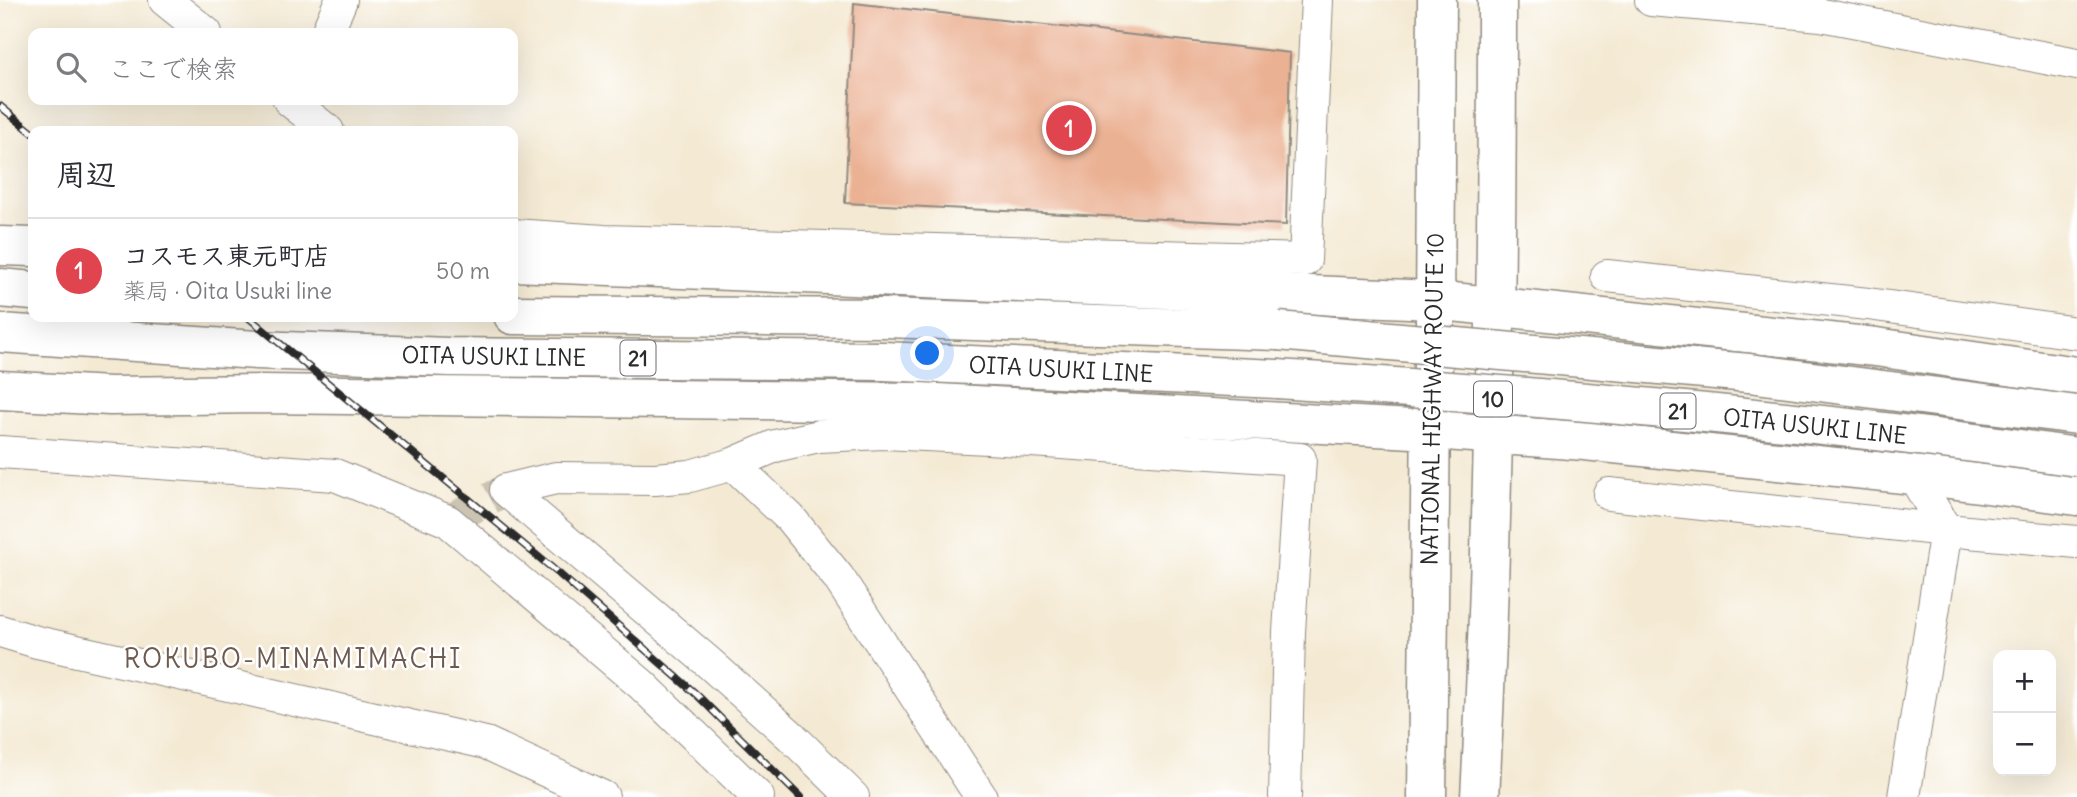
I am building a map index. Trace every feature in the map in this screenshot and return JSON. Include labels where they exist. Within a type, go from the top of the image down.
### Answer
[{"type":"main road","name":"NATIONAL HIGHWAY ROUTE 10","points":[[1427,797],[1437,0]]},
{"type":"main road","name":"10","points":[[1479,797],[1489,622],[1497,309],[1497,0]]},
{"type":"main road","points":[[0,246],[28,247]]},
{"type":"main road","points":[[518,261],[582,252],[1434,300],[1497,309],[1875,347],[2077,376]]},
{"type":"main road","points":[[0,288],[28,290]]},
{"type":"main road","name":"OITA USUKI LINE","points":[[518,315],[885,318],[1278,331],[1749,373],[2077,415]]},
{"type":"main road","name":"OITA USUKI LINE","points":[[0,333],[243,349],[422,356],[883,360],[1277,379],[1469,391],[1719,415],[2077,457]]},
{"type":"main road","points":[[0,390],[110,396],[262,394],[919,402],[1585,441],[1913,475],[2077,496]]},
{"type":"street","points":[[165,0],[200,28]]},
{"type":"street","points":[[329,28],[341,0]]},
{"type":"street","points":[[518,236],[582,252],[1305,260],[1317,0]]},
{"type":"street","points":[[1651,0],[1821,15],[2077,64]]},
{"type":"street","points":[[298,105],[322,126]]},
{"type":"street","points":[[1607,276],[1890,307],[2077,334]]},
{"type":"street","points":[[1875,347],[1890,307]]},
{"type":"street","points":[[853,797],[719,671],[506,490],[556,478],[655,479],[691,476],[733,464],[775,446],[819,436],[883,433],[1300,459],[1284,797]]},
{"type":"street","points":[[0,452],[335,475],[448,521],[641,684],[758,797]]},
{"type":"street","points":[[733,464],[790,518],[838,577],[981,797]]},
{"type":"street","points":[[1905,797],[1945,530],[1913,475]]},
{"type":"street","points":[[1609,494],[2077,542]]},
{"type":"street","points":[[0,631],[51,646],[486,743],[603,797]]},
{"type":"building","points":[[854,3],[1290,53],[1286,225],[845,203]]},
{"type":"tunnel","points":[[448,521],[506,490]]},
{"type":"railway","points":[[0,106],[28,129]]},
{"type":"railway","points":[[254,322],[558,573],[696,694],[800,797]]},
{"type":"place","name":"コスモス東元町店","points":[[1069,128]]},
{"type":"district","name":"ROKUBO-MINAMIMACHI","points":[[293,658]]}]
